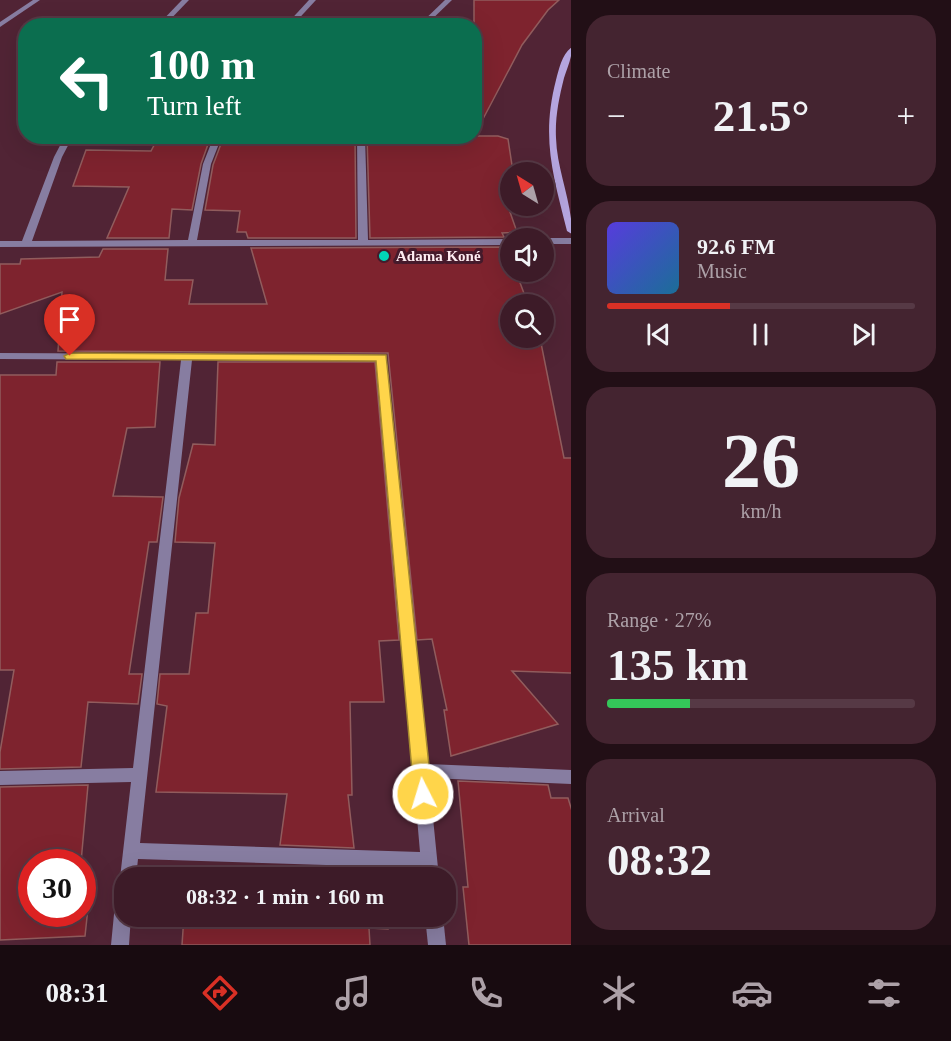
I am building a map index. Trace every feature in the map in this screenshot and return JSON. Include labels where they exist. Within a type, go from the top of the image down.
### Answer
[{"type":"street","points":[[0,25],[37,0]]},
{"type":"street","points":[[168,18],[186,0]]},
{"type":"street","points":[[296,18],[313,0]]},
{"type":"street","points":[[430,18],[449,0]]},
{"type":"street","points":[[571,50],[567,56],[557,89],[550,124],[552,154],[571,227]]},
{"type":"street","points":[[26,244],[65,144]]},
{"type":"street","points":[[192,243],[207,164],[215,144]]},
{"type":"street","points":[[361,144],[363,242]]},
{"type":"street","points":[[554,241],[571,241]]},
{"type":"street","points":[[0,244],[500,242]]},
{"type":"street","points":[[0,356],[382,357],[430,867]]},
{"type":"street","points":[[129,867],[188,357]]},
{"type":"street","points":[[421,771],[571,777]]},
{"type":"street","points":[[0,778],[139,775]]},
{"type":"street","points":[[131,851],[429,860]]},
{"type":"street","points":[[120,945],[122,927]]},
{"type":"street","points":[[435,927],[437,945]]},
{"type":"building","points":[[474,0],[559,0],[548,10],[522,45],[482,121],[482,18],[474,18]]},
{"type":"building","points":[[482,136],[498,136],[508,139],[511,162],[500,162],[500,216],[511,216],[516,228],[500,228],[500,237],[370,238],[367,144],[482,144]]},
{"type":"building","points":[[155,144],[208,144],[201,164],[192,210],[172,209],[169,238],[107,238],[129,187],[73,186],[86,150],[151,151]]},
{"type":"building","points":[[221,144],[355,144],[356,238],[248,238],[246,232],[237,232],[240,211],[205,210],[213,165]]},
{"type":"building","points":[[500,247],[500,282],[520,282],[524,294],[500,294],[500,348],[542,348],[564,458],[571,458],[571,673],[512,671],[558,724],[451,756],[444,710],[447,710],[432,639],[417,640],[388,353],[58,351],[62,292],[0,314],[0,264],[20,264],[21,259],[99,257],[103,249],[168,249],[165,280],[193,280],[189,304],[267,304],[251,248]]},
{"type":"building","points":[[57,362],[160,362],[155,427],[127,428],[113,496],[163,497],[157,542],[149,542],[129,674],[142,674],[138,704],[88,702],[81,767],[0,769],[0,752],[14,670],[0,670],[0,375],[56,375]]},
{"type":"building","points":[[218,362],[375,362],[399,640],[379,641],[384,702],[350,702],[352,795],[348,795],[354,848],[280,845],[287,794],[156,792],[167,706],[157,704],[160,674],[189,674],[196,613],[208,613],[215,543],[175,542],[179,498],[193,444],[215,445]]},
{"type":"building","points":[[458,781],[548,785],[551,798],[568,798],[571,808],[571,945],[469,945],[463,887],[468,887]]},
{"type":"building","points":[[88,785],[82,849],[18,849],[18,927],[86,927],[85,936],[0,940],[0,787]]},
{"type":"building","points":[[183,927],[388,927],[388,929],[369,928],[370,945],[182,945]]},
{"type":"place","name":"Adama Koné","points":[[384,256]]},
{"type":"route","points":[[70,356],[382,357],[423,794]]}]
